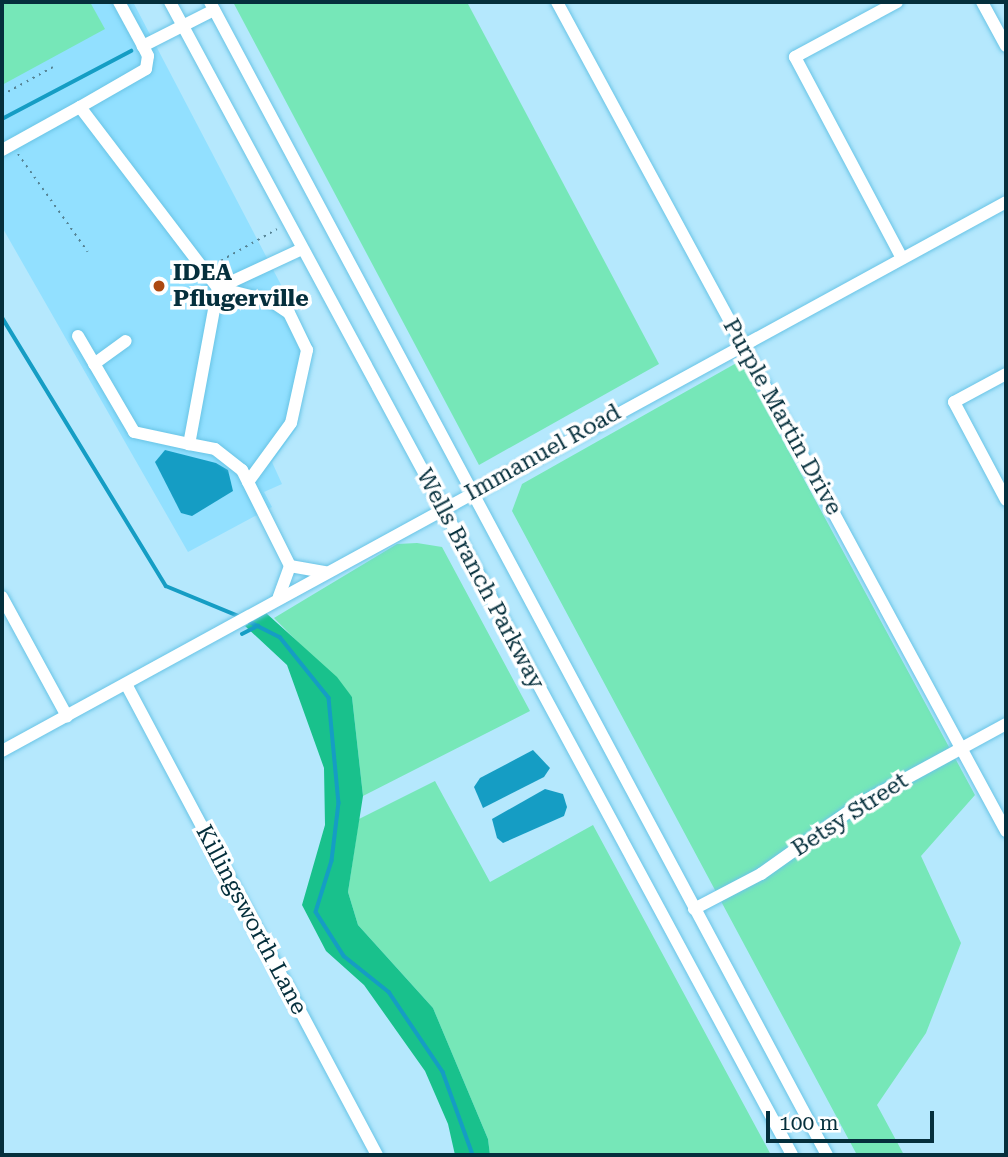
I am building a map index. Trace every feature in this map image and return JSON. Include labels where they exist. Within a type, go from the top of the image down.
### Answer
[{"type":"street","points":[[2,150],[146,69],[143,46],[119,2]]},
{"type":"street","name":"Wells Branch Parkway","points":[[170,2],[792,1155]]},
{"type":"street","name":"Purple Martin Drive","points":[[558,2],[1006,831]]},
{"type":"street","points":[[897,2],[795,57],[902,258]]},
{"type":"street","points":[[982,2],[1006,46]]},
{"type":"street","points":[[143,46],[183,26],[212,6]]},
{"type":"street","name":"Wells Branch Parkway","points":[[212,6],[827,1155]]},
{"type":"street","points":[[80,107],[218,288],[271,301],[289,313],[307,350],[291,423],[248,482]]},
{"type":"street","name":"Immanuel Road","points":[[2,751],[471,492],[1006,202]]},
{"type":"street","points":[[218,288],[302,249]]},
{"type":"street","points":[[189,444],[218,288]]},
{"type":"street","points":[[78,336],[134,432],[215,449],[242,470],[290,566],[279,597]]},
{"type":"street","points":[[94,364],[125,341]]},
{"type":"street","points":[[1006,373],[954,402],[1006,500]]},
{"type":"street","points":[[290,566],[325,572]]},
{"type":"street","points":[[2,597],[67,716]]},
{"type":"street","name":"Killingsworth Lane","points":[[126,684],[377,1155]]},
{"type":"street","name":"Betsy Street","points":[[694,909],[761,874],[861,803],[1006,724]]},
{"type":"path","points":[[2,95],[53,67]]},
{"type":"path","points":[[22,148],[19,160],[88,252]]},
{"type":"path","points":[[212,267],[278,229]]},
{"type":"shaded area","name":"IDEA Pflugerville","points":[[2,2],[133,2],[313,346],[296,429],[272,462],[282,484],[264,492],[272,507],[188,552],[2,227]]},
{"type":"shaded area","points":[[165,450],[216,463],[228,470],[233,491],[192,516],[181,513],[155,462]]},
{"type":"shaded area","points":[[533,750],[550,768],[544,777],[483,808],[474,787],[480,778]]},
{"type":"shaded area","points":[[545,789],[563,794],[567,807],[564,816],[503,843],[497,838],[492,819]]},
{"type":"green space","points":[[2,2],[90,2],[105,29],[2,85]]},
{"type":"green space","points":[[233,2],[467,2],[659,364],[479,465]]},
{"type":"green space","points":[[740,361],[975,795],[921,856],[961,943],[926,1033],[877,1105],[904,1155],[857,1155],[512,511],[522,484]]},
{"type":"green space","points":[[417,543],[442,547],[530,711],[363,796],[352,697],[274,618],[397,544]]},
{"type":"green space","points":[[266,613],[337,677],[352,697],[363,796],[348,892],[358,925],[433,1008],[488,1139],[490,1155],[455,1155],[448,1124],[425,1071],[364,985],[326,951],[302,905],[325,825],[324,768],[287,665],[245,626]]},
{"type":"green space","points":[[435,781],[490,882],[593,825],[771,1155],[490,1155],[488,1139],[433,1008],[358,925],[348,892],[359,819]]},
{"type":"waterway","points":[[2,119],[131,51]]},
{"type":"waterway","points":[[2,317],[166,586],[241,617]]},
{"type":"waterway","points":[[248,621],[280,637],[329,698],[339,803],[332,861],[316,912],[344,956],[389,992],[443,1072],[473,1155]]},
{"type":"waterway","points":[[242,634],[258,626]]},
{"type":"place","name":"IDEA Pflugerville","points":[[159,286]]}]
